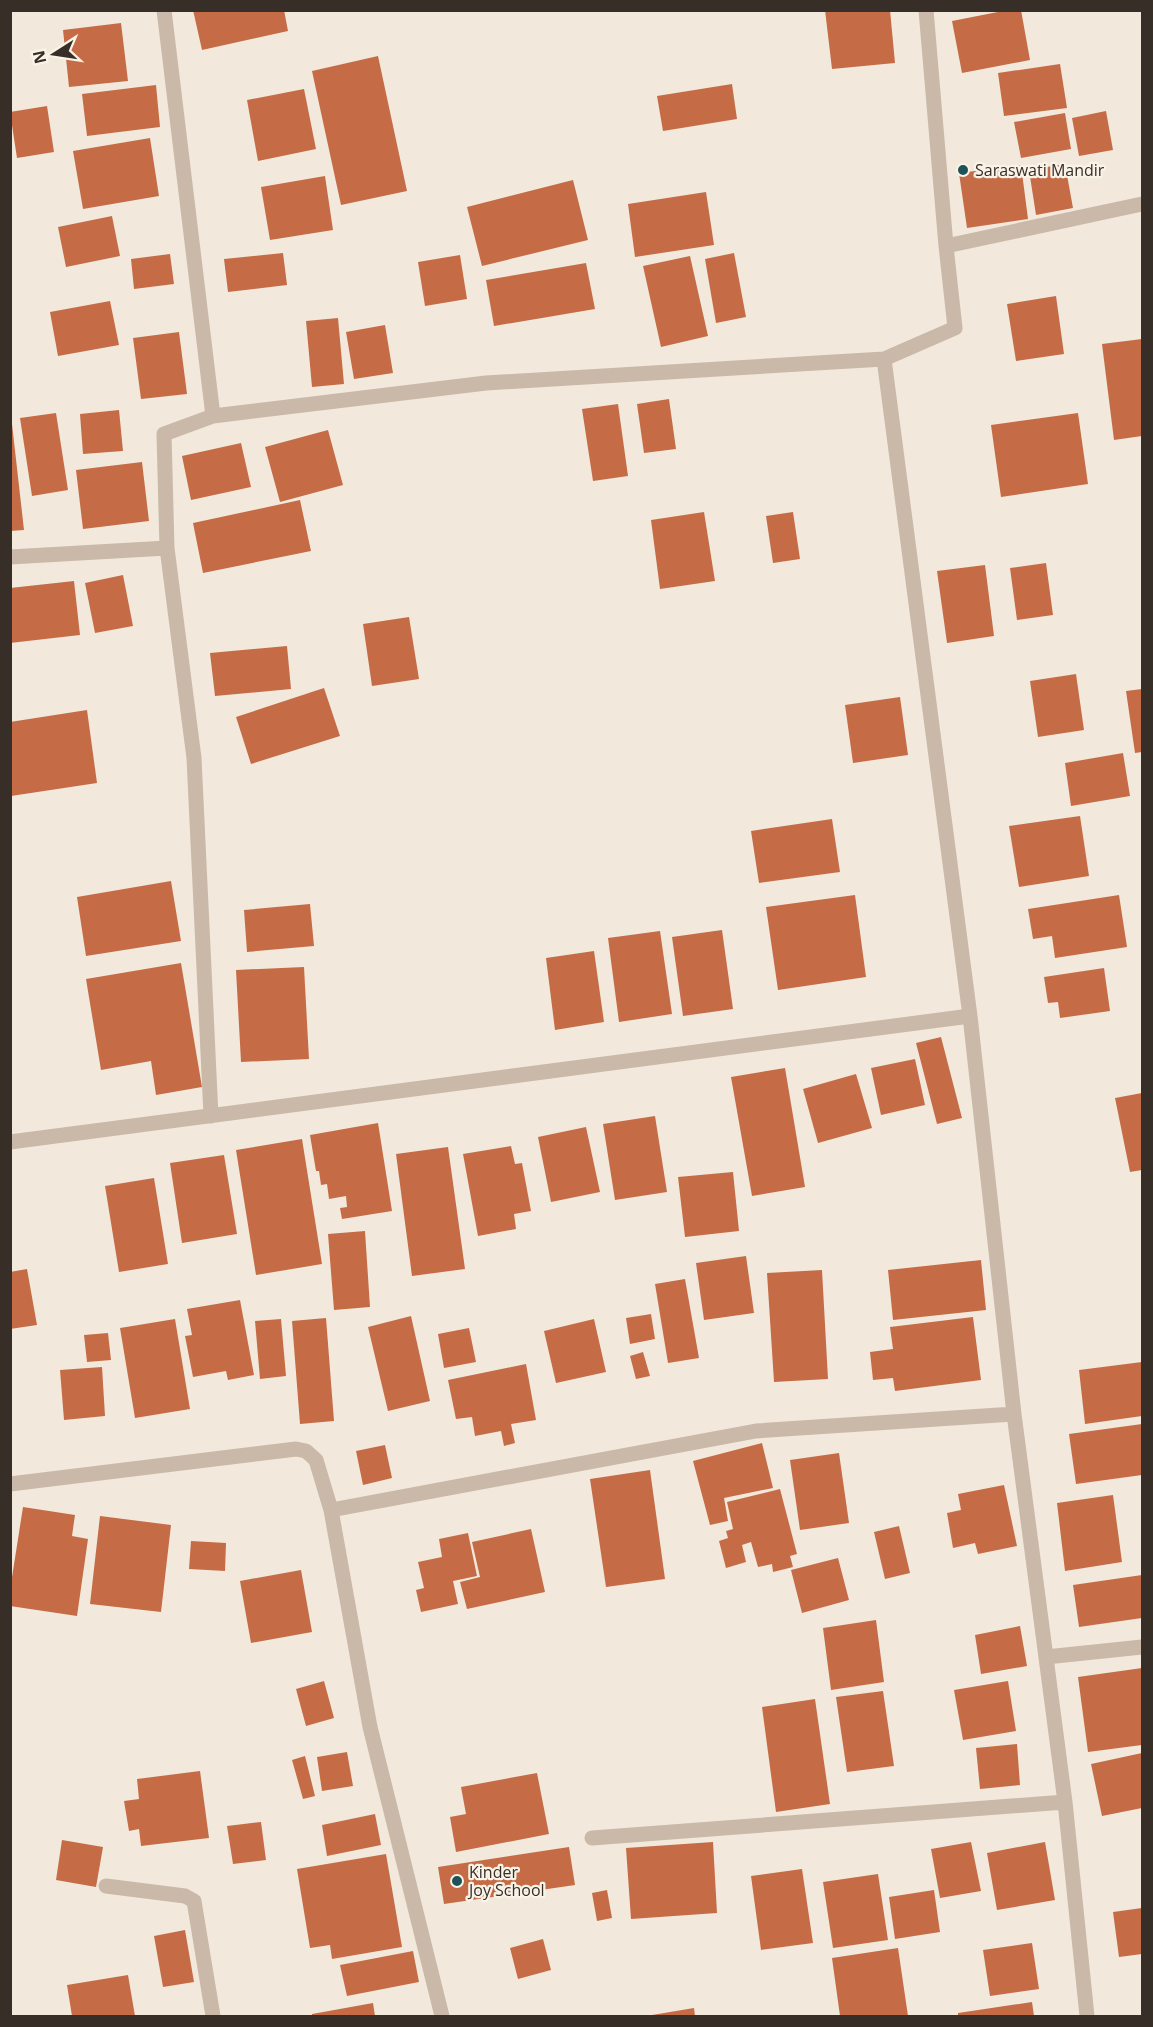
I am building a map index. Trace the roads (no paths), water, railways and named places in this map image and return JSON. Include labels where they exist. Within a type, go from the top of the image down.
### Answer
[{"type":"street","points":[[164,10],[213,416]]},
{"type":"street","points":[[211,1116],[194,758],[167,548],[164,434],[213,416],[486,383],[884,359],[955,328],[926,10]]},
{"type":"street","points":[[946,246],[1143,204]]},
{"type":"street","points":[[884,359],[970,1016],[1014,1414],[1065,1802],[1087,2016]]},
{"type":"street","points":[[10,557],[167,548]]},
{"type":"street","points":[[10,1142],[970,1016]]},
{"type":"street","points":[[331,1510],[756,1431],[1014,1414]]},
{"type":"street","points":[[10,1484],[296,1449],[306,1451],[316,1460],[331,1510],[370,1726],[442,2016]]},
{"type":"street","points":[[1046,1657],[1143,1647]]},
{"type":"street","points":[[592,1838],[1065,1802]]},
{"type":"street","points":[[105,1886],[185,1896],[194,1901],[213,2016]]},
{"type":"place","name":"Saraswati Mandir","points":[[963,170]]},
{"type":"place","name":"Kinder Joy School","points":[[457,1881]]}]
